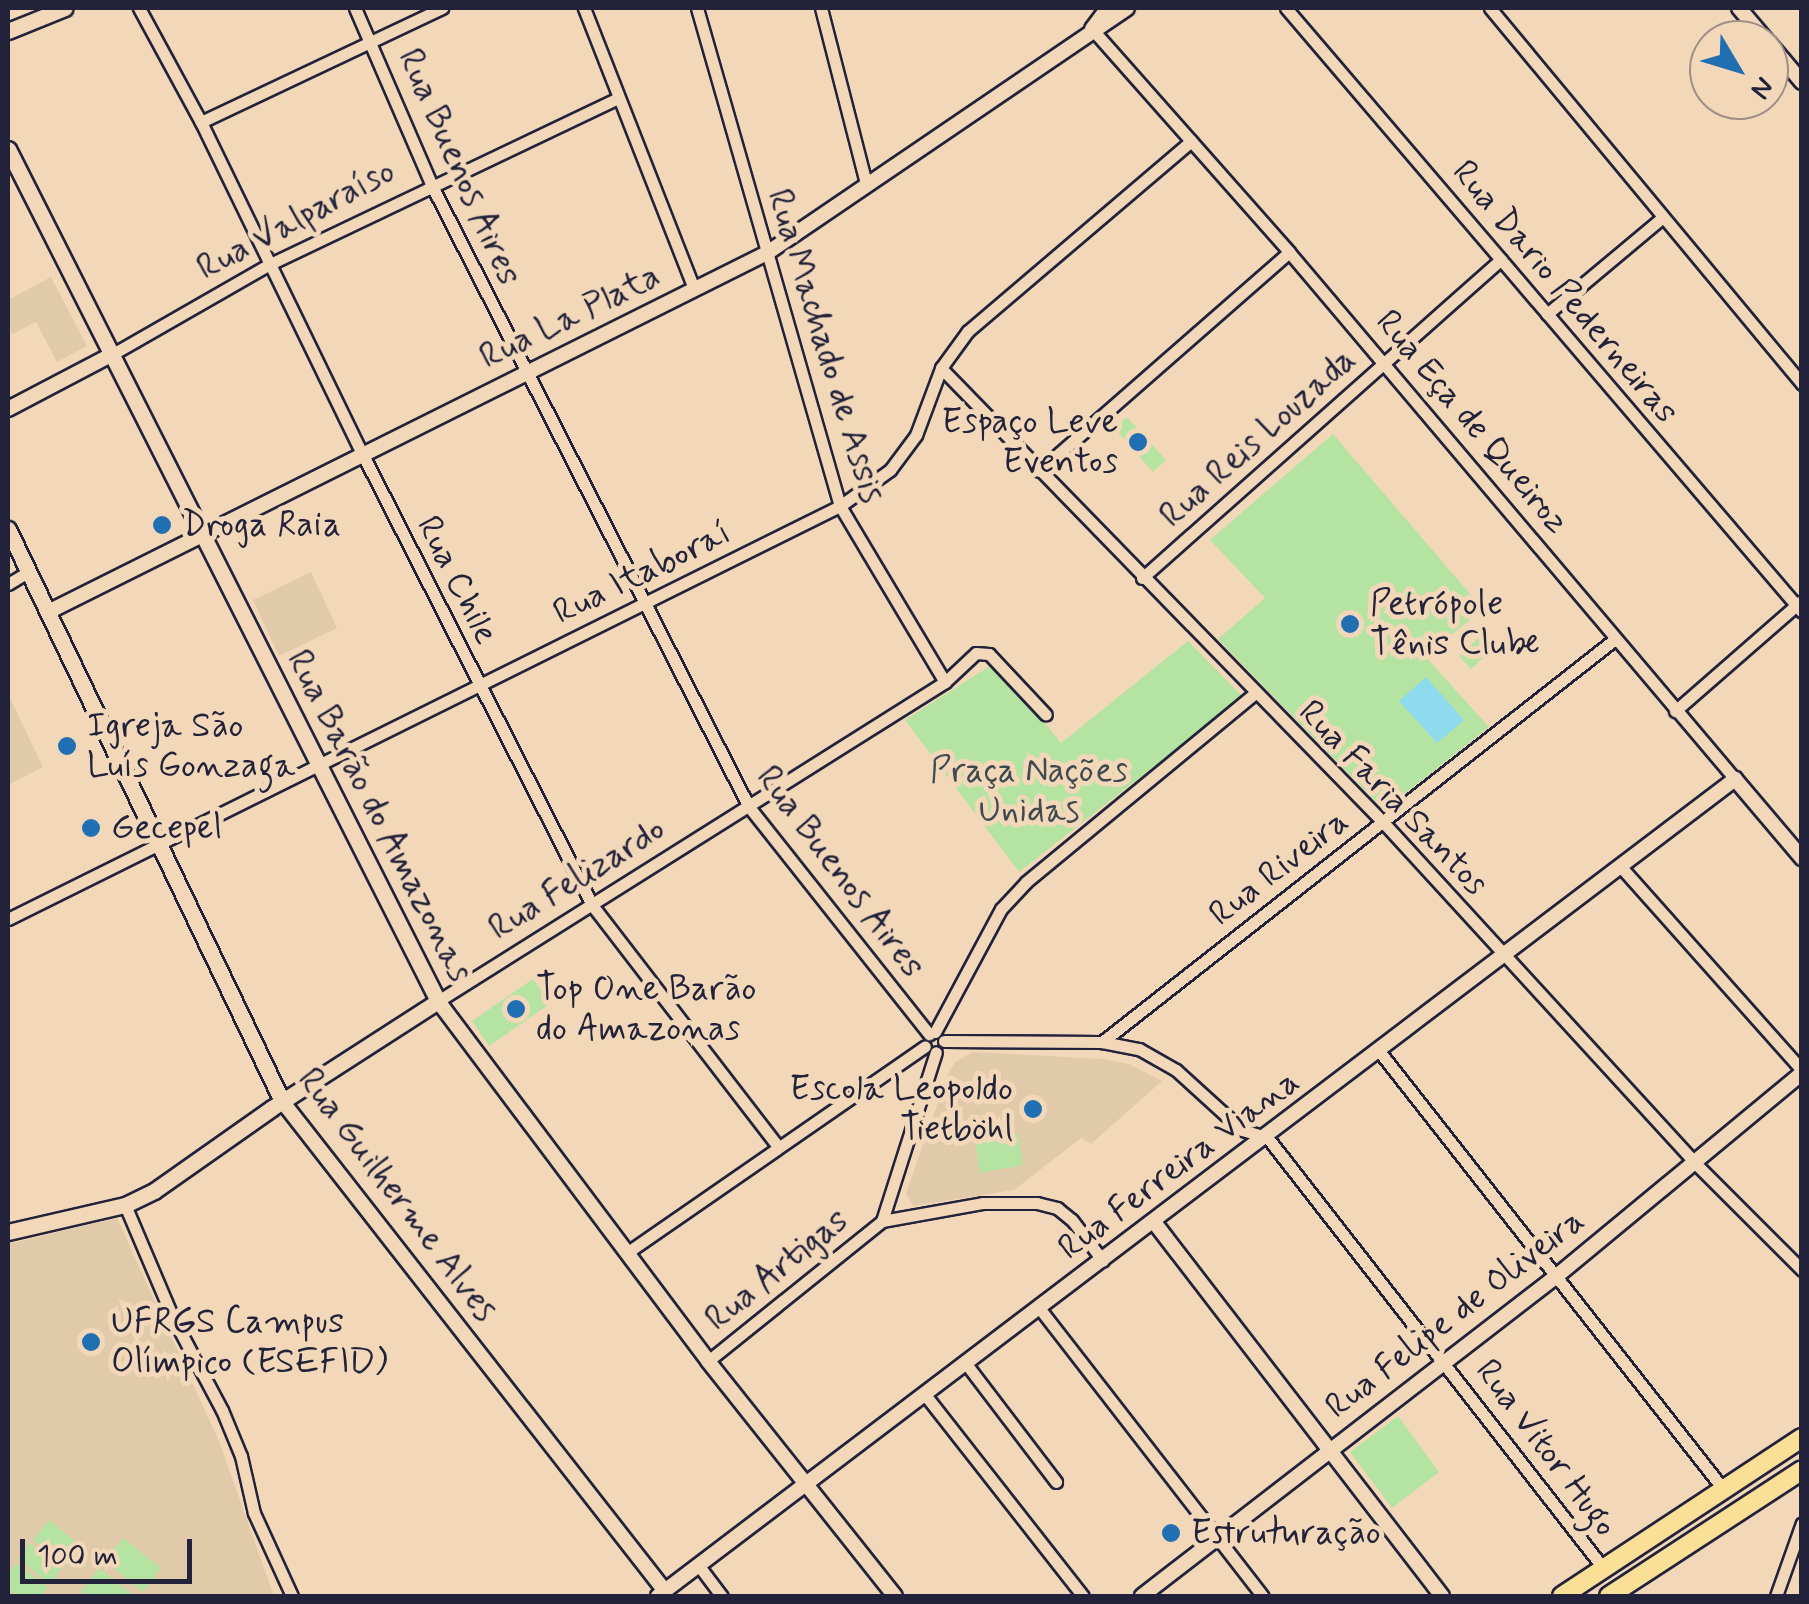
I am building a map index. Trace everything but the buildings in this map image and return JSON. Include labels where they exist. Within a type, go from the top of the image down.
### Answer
[{"type":"main road","points":[[8,31],[65,8]]},
{"type":"main road","name":"Rua Barão do Amazonas","points":[[8,149],[438,1001]]},
{"type":"main road","name":"Rua Guilherme Alves","points":[[8,529],[282,1101]]},
{"type":"main road","name":"Rua Felizardo","points":[[8,1232],[126,1205],[173,1178],[282,1101],[438,1001]]},
{"type":"main road","points":[[1562,1596],[1802,1438]]},
{"type":"main road","points":[[1608,1596],[1802,1470]]},
{"type":"street","name":"Rua Chile","points":[[139,8],[201,122],[268,265],[592,905],[777,1145]]},
{"type":"street","name":"Rua Buenos Aires","points":[[355,8],[372,38],[430,184],[748,807],[934,1041]]},
{"type":"street","points":[[201,122],[442,8]]},
{"type":"street","points":[[584,8],[694,289]]},
{"type":"street","name":"Rua Machado de Assis","points":[[697,8],[840,506],[944,682]]},
{"type":"street","points":[[821,8],[866,183]]},
{"type":"street","name":"Rua La Plata","points":[[1092,30],[1108,8]]},
{"type":"street","name":"Rua La Plata","points":[[48,612],[767,253],[1126,8]]},
{"type":"street","name":"Rua Dario Pederneiras","points":[[1289,8],[1800,606]]},
{"type":"street","points":[[1490,8],[1802,384]]},
{"type":"street","name":"Rua Eça de Queiroz","points":[[1092,30],[1289,252],[1802,858]]},
{"type":"street","name":"Rua Valparaíso","points":[[8,409],[268,265],[430,184],[618,98]]},
{"type":"street","name":"Rua Itaboraí","points":[[8,919],[840,506],[890,470],[916,436],[941,368],[968,331],[1190,141]]},
{"type":"street","points":[[1547,314],[1664,217]]},
{"type":"street","points":[[1039,471],[1289,252]]},
{"type":"street","name":"Rua Reis Louzada","points":[[1142,578],[1501,259]]},
{"type":"street","name":"Rua Faria Santos","points":[[941,368],[1382,822],[1694,1163],[1802,1270]]},
{"type":"street","points":[[8,584],[28,572]]},
{"type":"street","points":[[1675,711],[1800,606]]},
{"type":"street","name":"Rua Riveira","points":[[1102,1042],[1615,638]]},
{"type":"street","name":"Rua Felizardo","points":[[438,1001],[944,682],[982,651],[1046,716]]},
{"type":"street","name":"Rua Artigas","points":[[708,1361],[882,1221],[934,1041],[1001,910],[1026,882],[1255,693]]},
{"type":"street","name":"Rua Ferreira Viana","points":[[662,1594],[1735,779]]},
{"type":"street","points":[[1621,867],[1802,1072]]},
{"type":"street","name":"Rua Barão do Amazonas","points":[[438,1001],[708,1361],[895,1596]]},
{"type":"street","points":[[628,1252],[777,1145],[934,1041],[1102,1042]]},
{"type":"street","name":"Rua Vitor Hugo","points":[[1102,1042],[1140,1049],[1176,1070],[1242,1130],[1267,1137],[1604,1569]]},
{"type":"street","points":[[1379,1051],[1724,1490]]},
{"type":"street","name":"Rua Felipe de Oliveira","points":[[1142,1596],[1558,1275],[1802,1072]]},
{"type":"street","name":"Rua Guilherme Alves","points":[[282,1101],[662,1594]]},
{"type":"street","points":[[882,1221],[983,1204],[1037,1202],[1057,1208],[1072,1220],[1103,1261]]},
{"type":"street","points":[[126,1205],[173,1318],[235,1440],[254,1513],[292,1596]]},
{"type":"street","points":[[1154,1222],[1442,1596]]},
{"type":"street","points":[[1040,1309],[1263,1596]]},
{"type":"street","points":[[967,1365],[1056,1482]]},
{"type":"street","points":[[926,1396],[1083,1596]]},
{"type":"street","points":[[1776,1596],[1802,1523]]},
{"type":"street","points":[[699,1566],[722,1596]]},
{"type":"shaded area","points":[[51,277],[87,346],[57,362],[36,322],[12,334],[8,326],[8,300]]},
{"type":"shaded area","points":[[311,572],[337,628],[279,656],[253,600]]},
{"type":"shaded area","points":[[8,694],[43,767],[8,785]]},
{"type":"shaded area","name":"Escola Leopoldo Tietböhl","points":[[972,1052],[1104,1059],[1129,1064],[1162,1081],[1091,1144],[1081,1138],[1014,1190],[913,1206],[906,1193],[948,1074],[955,1062]]},
{"type":"shaded area","name":"UFRGS Campus Olímpico (ESEFID)","points":[[117,1218],[219,1441],[274,1596],[8,1596],[8,1244]]},
{"type":"green space","name":"Espaço Leve Eventos","points":[[1127,417],[1166,460],[1153,472],[1114,428]]},
{"type":"green space","name":"Petrópole Tênis Clube","points":[[1333,434],[1483,609],[1425,656],[1489,727],[1384,810],[1218,639],[1265,598],[1210,540]]},
{"type":"green space","points":[[1483,634],[1495,647],[1471,669],[1459,656]]},
{"type":"green space","name":"Praça Nações Unidas","points":[[1188,641],[1243,697],[1019,872],[905,720],[996,662],[1061,743]]},
{"type":"green space","name":"Top One Barão do Amazonas","points":[[533,979],[551,1003],[489,1046],[472,1021]]},
{"type":"green space","points":[[1018,1134],[1023,1165],[980,1173],[975,1142]]},
{"type":"green space","points":[[1398,1416],[1439,1472],[1392,1508],[1350,1452]]},
{"type":"green space","points":[[49,1520],[81,1546],[65,1566],[33,1540]]},
{"type":"green space","points":[[123,1538],[161,1568],[143,1592],[105,1561]]},
{"type":"green space","points":[[30,1543],[62,1568],[50,1584],[18,1559]]},
{"type":"green space","points":[[16,1563],[48,1587],[41,1596],[17,1596],[8,1589],[8,1574]]},
{"type":"green space","points":[[99,1568],[134,1596],[86,1596],[80,1592]]},
{"type":"water","points":[[1426,677],[1464,720],[1437,743],[1399,701]]},
{"type":"place","name":"Espaço Leve Eventos","points":[[1138,442]]},
{"type":"place","name":"Droga Raia","points":[[162,525]]},
{"type":"place","name":"Petrópole Tênis Clube","points":[[1350,624]]},
{"type":"place","name":"Igreja São Luís Gonzaga","points":[[67,746]]},
{"type":"place","name":"Gecepel","points":[[91,828]]},
{"type":"place","name":"Top One Barão do Amazonas","points":[[516,1009]]},
{"type":"place","name":"Escola Leopoldo Tietböhl","points":[[1033,1109]]},
{"type":"place","name":"UFRGS Campus Olímpico (ESEFID)","points":[[91,1342]]},
{"type":"place","name":"Estruturação","points":[[1171,1533]]}]
